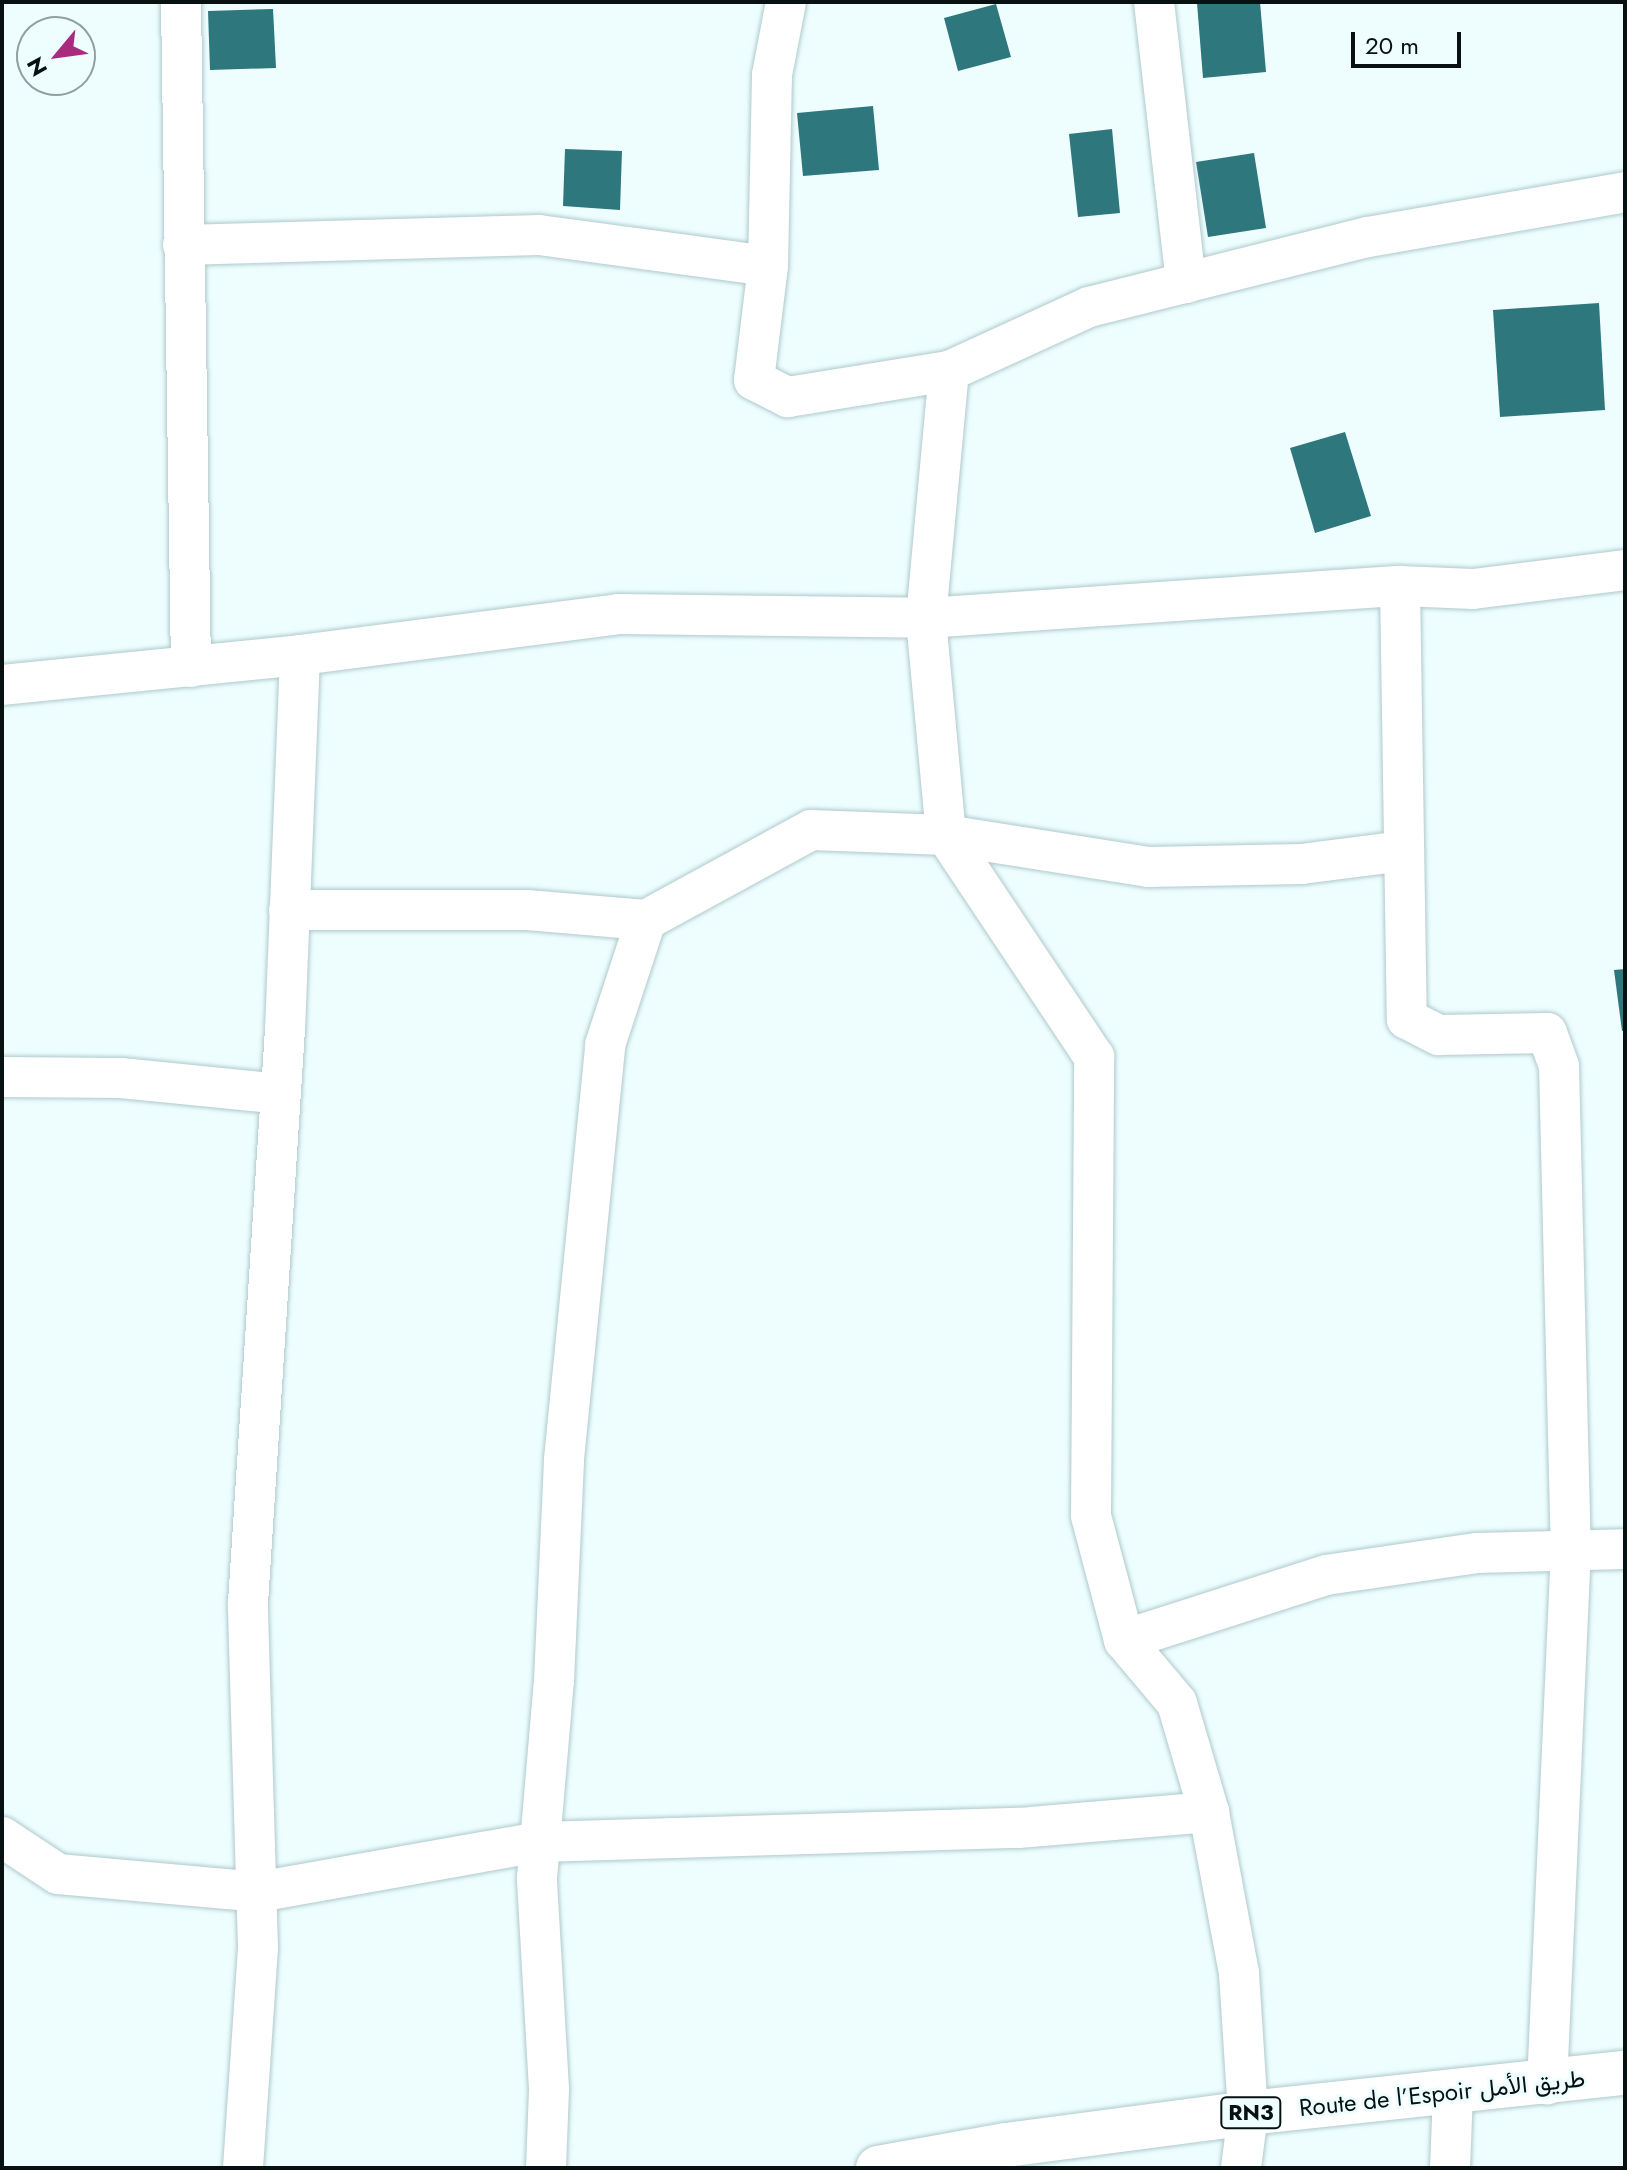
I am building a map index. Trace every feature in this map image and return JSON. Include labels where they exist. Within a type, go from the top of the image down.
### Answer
[{"type":"highway","name":"Route de l’Espoir طريق الأمل","points":[[878,2168],[1004,2156],[1248,2113],[1453,2094],[1625,2073]]},
{"type":"street","points":[[181,2],[191,667]]},
{"type":"street","points":[[786,2],[772,75],[768,266],[754,380],[788,397],[949,371],[1089,307],[1368,237],[1625,192]]},
{"type":"street","points":[[1154,2],[1186,283]]},
{"type":"street","points":[[183,245],[539,235],[768,266]]},
{"type":"street","points":[[949,371],[926,618],[946,835],[1094,1057],[1091,1516],[1124,1640],[1177,1703],[1209,1812],[1239,1973],[1248,2113],[1241,2168]]},
{"type":"street","points":[[2,685],[300,655],[618,614],[926,618],[1400,586],[1473,589],[1625,570]]},
{"type":"street","points":[[1400,586],[1407,1019],[1439,1035],[1547,1033],[1559,1066],[1571,1548],[1547,2084]]},
{"type":"street","points":[[243,2168],[258,1892],[248,1603],[280,1094],[300,655]]},
{"type":"street","points":[[289,910],[527,910],[646,920],[811,830],[946,835],[1148,867],[1302,864],[1404,851]]},
{"type":"street","points":[[546,2168],[549,2089],[537,1878],[554,1681],[564,1459],[605,1045],[646,920]]},
{"type":"street","points":[[2,1077],[121,1078],[280,1094]]},
{"type":"street","points":[[1124,1640],[1326,1575],[1477,1553],[1571,1548],[1625,1549]]},
{"type":"street","points":[[2,1837],[58,1874],[258,1892],[540,1842],[1019,1828],[1209,1812]]},
{"type":"street","points":[[1450,2168],[1453,2094]]},
{"type":"building","points":[[1260,2],[1266,72],[1203,78],[1197,3]]},
{"type":"building","points":[[996,4],[1011,57],[958,71],[944,18]]},
{"type":"building","points":[[273,9],[276,68],[210,70],[208,11]]},
{"type":"building","points":[[873,106],[879,170],[803,176],[797,113]]},
{"type":"building","points":[[1112,129],[1120,213],[1078,217],[1069,134]]},
{"type":"building","points":[[565,149],[622,151],[620,210],[563,206]]},
{"type":"building","points":[[1254,153],[1266,228],[1208,237],[1196,162]]},
{"type":"building","points":[[1599,303],[1605,410],[1500,417],[1493,310]]},
{"type":"building","points":[[1345,432],[1371,516],[1315,533],[1290,448]]},
{"type":"building","points":[[1625,969],[1625,1030],[1622,1031],[1614,970]]}]
